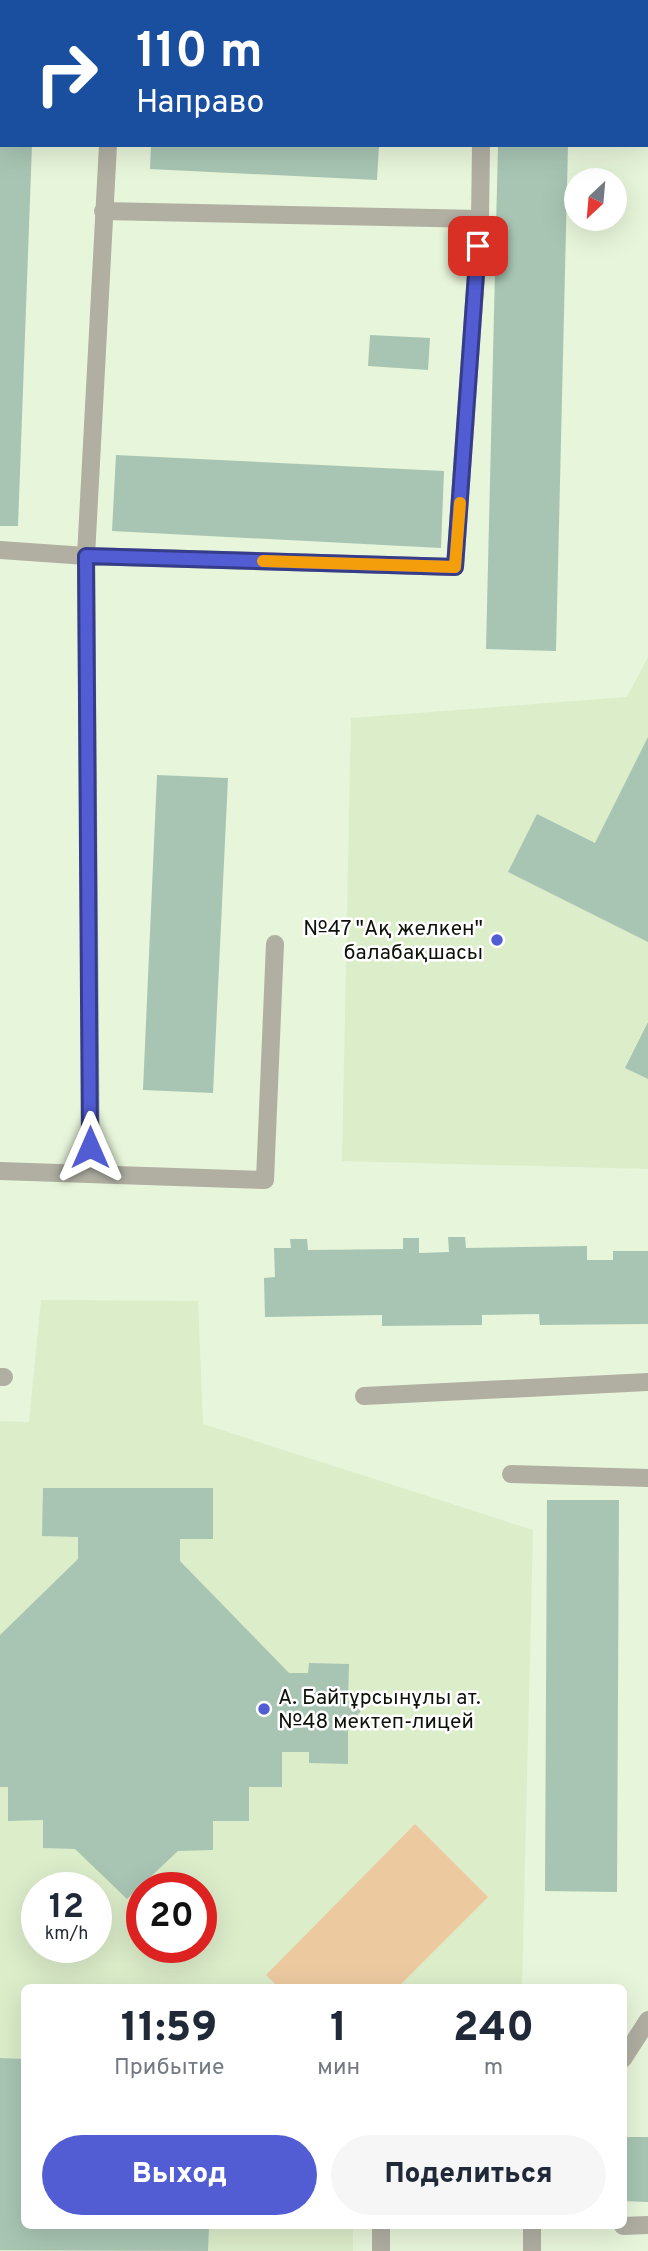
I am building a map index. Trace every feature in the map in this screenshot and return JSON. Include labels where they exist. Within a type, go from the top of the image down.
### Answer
[{"type":"lane","points":[[91,1174],[86,556],[107,147]]},
{"type":"lane","points":[[0,550],[86,556],[455,567],[480,219],[481,147]]},
{"type":"lane","points":[[103,211],[480,219]]},
{"type":"lane","points":[[0,1171],[265,1180],[275,944]]},
{"type":"lane","points":[[364,1396],[648,1382]]},
{"type":"lane","points":[[511,1474],[648,1478]]},
{"type":"lane","points":[[627,2053],[648,2020]]},
{"type":"lane","points":[[627,2226],[648,2225]]},
{"type":"lane","points":[[381,2229],[381,2251]]},
{"type":"lane","points":[[532,2229],[532,2251]]},
{"type":"shaded area","name":"№47 \"Ақ желкен\" балабақшасы","points":[[648,657],[648,1169],[342,1161],[351,718],[627,697]]},
{"type":"shaded area","name":"А. Байтұрсынұлы ат. №48 мектеп-лицей","points":[[41,1300],[198,1301],[203,1424],[533,1530],[522,1984],[21,1984],[21,2229],[353,2229],[353,2251],[0,2251],[0,1421],[29,1422]]},
{"type":"shaded area","points":[[415,1824],[488,1897],[401,1984],[275,1984],[266,1975]]},
{"type":"building","points":[[0,147],[32,147],[18,526],[0,526]]},
{"type":"building","points":[[151,147],[379,147],[377,180],[150,169]]},
{"type":"building","points":[[498,147],[568,147],[567,168],[564,168],[566,231],[556,651],[486,649]]},
{"type":"building","points":[[370,335],[430,338],[428,370],[368,366]]},
{"type":"building","points":[[116,455],[444,471],[441,548],[112,531]]},
{"type":"building","points":[[648,737],[648,942],[508,872],[537,814],[595,843]]},
{"type":"building","points":[[157,775],[228,778],[213,1093],[143,1090]]},
{"type":"building","points":[[648,1022],[648,1079],[625,1068]]},
{"type":"building","points":[[448,1237],[465,1237],[466,1248],[587,1246],[587,1260],[613,1260],[613,1251],[648,1251],[648,1324],[540,1325],[539,1314],[482,1315],[482,1325],[382,1326],[382,1315],[265,1317],[264,1278],[275,1277],[274,1248],[291,1248],[290,1239],[307,1239],[308,1250],[403,1249],[403,1238],[419,1238],[419,1253],[449,1252]]},
{"type":"building","points":[[43,1488],[213,1488],[213,1539],[180,1539],[180,1561],[289,1673],[308,1673],[309,1663],[349,1664],[348,1701],[361,1711],[348,1725],[348,1764],[309,1763],[309,1752],[282,1752],[282,1787],[249,1787],[249,1821],[213,1821],[213,1850],[178,1851],[156,1872],[126,1872],[126,1898],[112,1885],[112,1872],[99,1872],[75,1849],[43,1848],[43,1820],[8,1821],[8,1787],[0,1787],[0,1635],[78,1559],[78,1537],[42,1536]]},
{"type":"building","points":[[547,1500],[619,1500],[617,1892],[545,1891]]},
{"type":"building","points":[[0,2058],[21,2059],[21,2229],[209,2229],[208,2251],[0,2250]]},
{"type":"building","points":[[627,2137],[648,2137],[648,2202],[627,2201]]},
{"type":"slow traffic","points":[[263,561],[455,567],[460,503]]},
{"type":"place","name":"№47 \"Ақ желкен\" балабақшасы","points":[[497,940]]},
{"type":"place","name":"А. Байтұрсынұлы ат. №48 мектеп-лицей","points":[[264,1709]]},
{"type":"route","points":[[90,1147],[86,556],[455,567],[478,246]]}]
